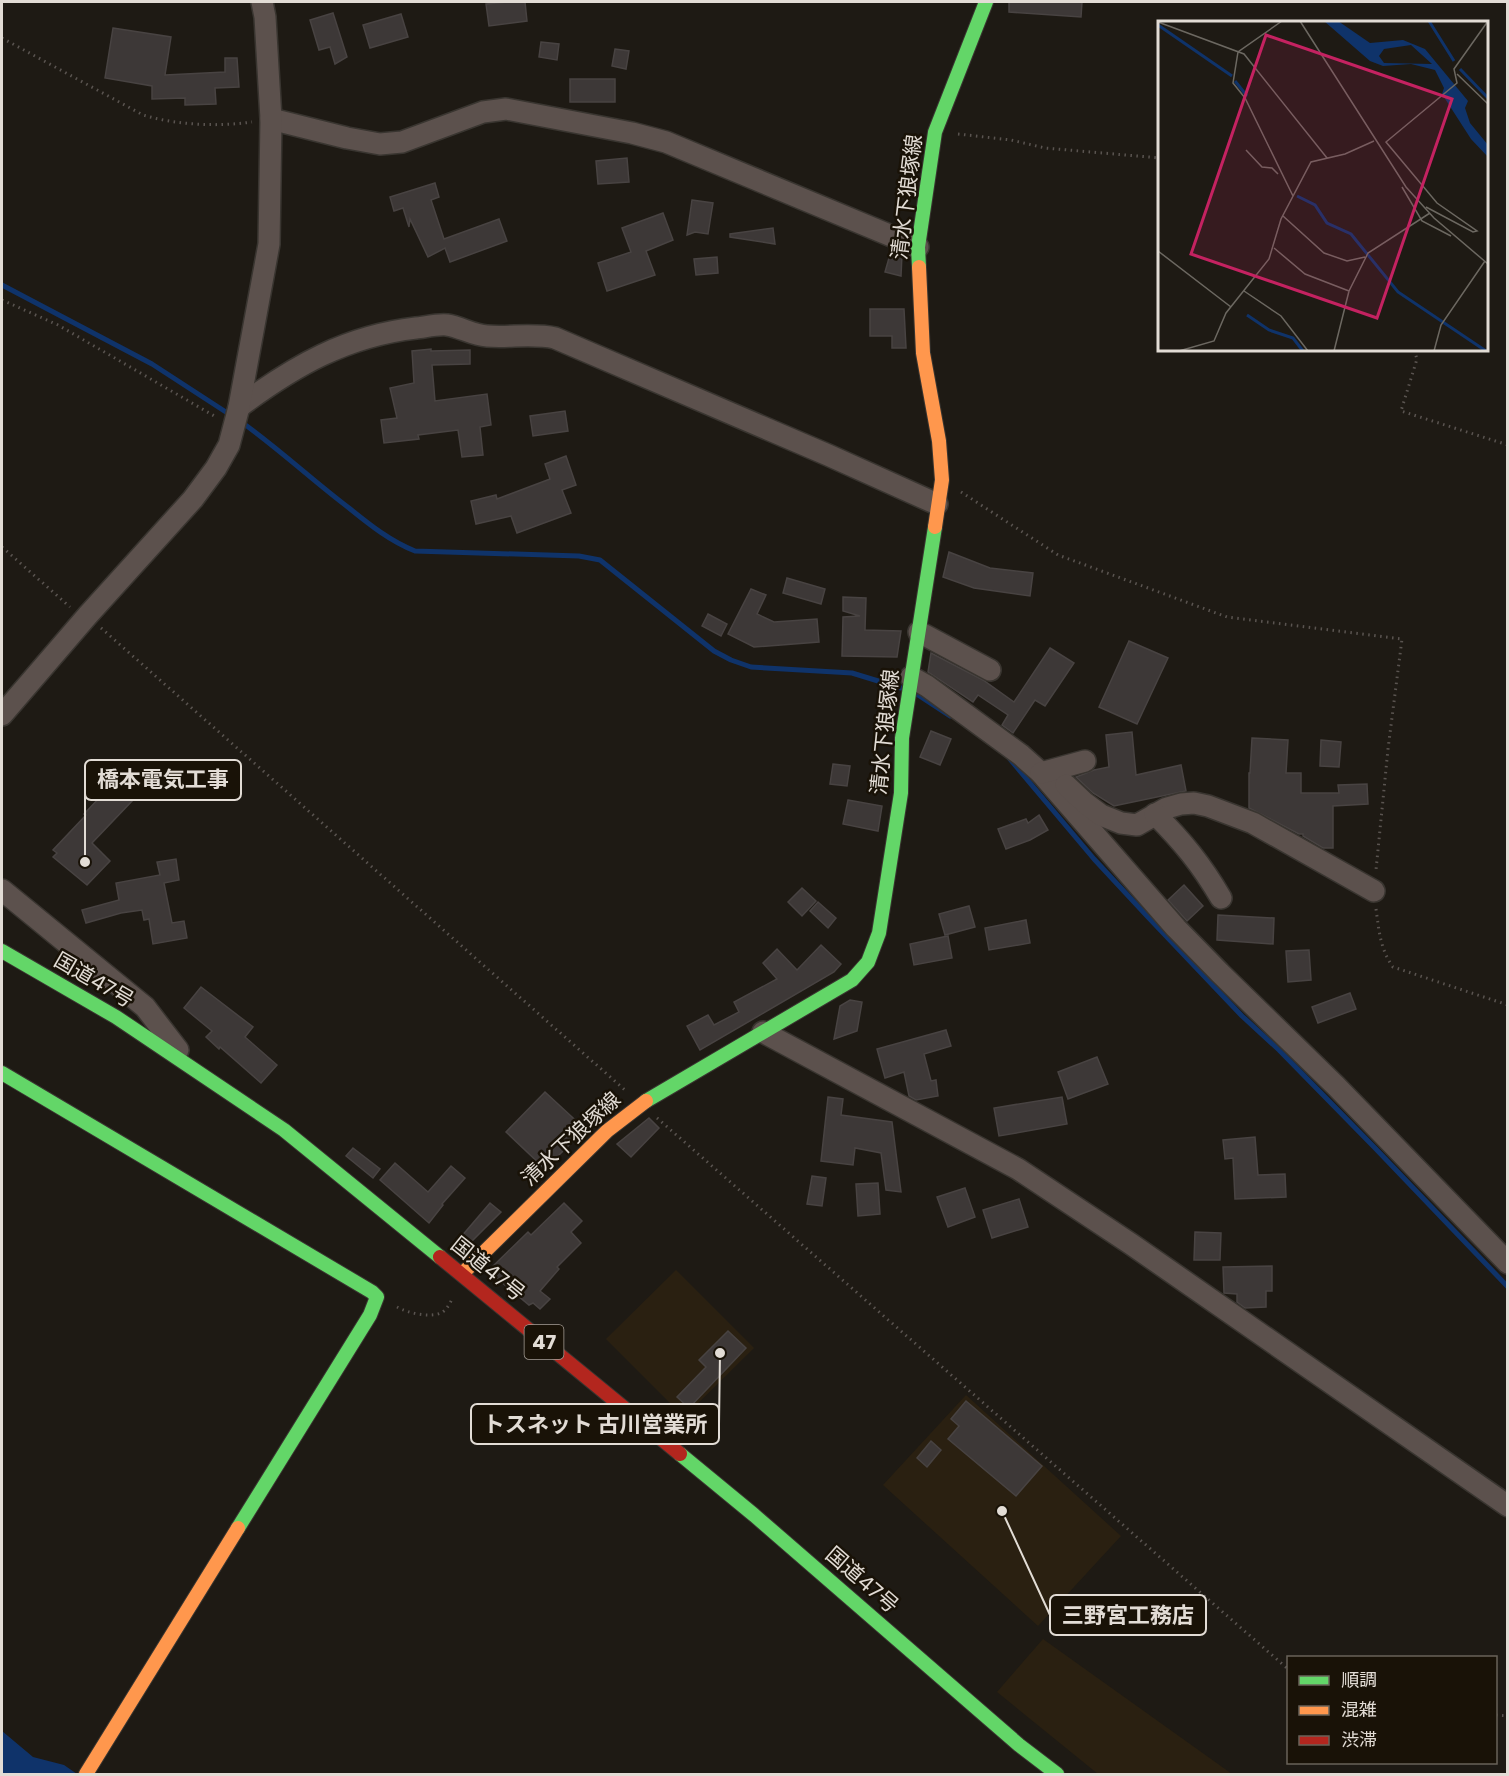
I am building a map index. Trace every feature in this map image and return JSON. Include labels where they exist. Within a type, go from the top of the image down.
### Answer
[{"type":"main road","name":"清水下狼塚線","points":[[462,1274],[606,1131],[640,1104],[852,980],[868,962],[879,933],[901,793],[902,738],[942,480],[939,441],[923,353],[918,247],[935,132],[986,2]]},
{"type":"main road","name":"国道47号","points":[[2,951],[116,1017],[284,1130],[754,1515],[1057,1774]]},
{"type":"main road","points":[[2,1072],[377,1297],[370,1315],[86,1774]]},
{"type":"street","points":[[2,715],[86,617],[193,499],[216,468],[229,445],[269,244],[271,119],[265,17],[262,2]]},
{"type":"street","points":[[271,119],[380,144],[402,142],[483,112],[506,109],[632,133],[666,142],[918,247]]},
{"type":"street","points":[[236,418],[274,381],[317,356],[360,339],[447,325],[476,336],[506,338],[543,335],[555,338],[937,504]]},
{"type":"street","points":[[919,632],[990,670]]},
{"type":"street","points":[[911,680],[927,686],[1021,755],[1041,773],[1184,936],[1336,1086],[1508,1263]]},
{"type":"street","points":[[1041,773],[1085,761]]},
{"type":"street","points":[[1041,773],[1067,786],[1084,803],[1101,815],[1121,823],[1137,825],[1155,814],[1181,804],[1194,803],[1208,806],[1253,823],[1374,891]]},
{"type":"street","points":[[1155,814],[1185,844],[1204,868],[1221,898]]},
{"type":"street","points":[[2,890],[145,1007],[168,1035],[188,1066]]},
{"type":"street","points":[[764,1032],[1018,1168],[1508,1506]]},
{"type":"path","points":[[2,38],[142,115],[159,120],[218,126],[271,119]]},
{"type":"path","points":[[935,132],[1011,140],[1045,148],[1158,158]]},
{"type":"path","points":[[2,300],[58,325],[236,418]]},
{"type":"path","points":[[1414,351],[1417,359],[1401,411],[1508,445]]},
{"type":"path","points":[[942,480],[1058,555],[1227,617],[1402,639],[1374,891],[1380,941],[1385,956],[1393,967],[1508,1005]]},
{"type":"path","points":[[2,547],[86,617],[1287,1668]]},
{"type":"path","points":[[377,1297],[406,1312],[442,1313],[449,1305],[462,1274]]},
{"type":"shaded area","points":[[676,1270],[754,1348],[684,1417],[606,1339]]},
{"type":"shaded area","points":[[966,1395],[1121,1536],[1038,1626],[883,1485]]},
{"type":"shaded area","points":[[1043,1639],[1232,1774],[1098,1774],[997,1692]]},
{"type":"water","points":[[2,1731],[33,1757],[64,1765],[77,1774],[2,1774]]},
{"type":"building","points":[[525,2],[527,21],[489,26],[486,4]]},
{"type":"building","points":[[1009,2],[1082,2],[1081,17],[1009,12]]},
{"type":"building","points":[[333,13],[347,57],[335,64],[330,47],[319,50],[310,20]]},
{"type":"building","points":[[401,14],[408,37],[370,48],[363,25]]},
{"type":"building","points":[[113,28],[171,37],[165,75],[225,72],[225,58],[237,58],[239,87],[215,88],[216,104],[185,105],[185,98],[152,99],[152,86],[105,78]]},
{"type":"building","points":[[541,42],[559,44],[557,60],[539,57]]},
{"type":"building","points":[[615,49],[629,51],[626,69],[612,66]]},
{"type":"building","points":[[570,79],[615,79],[615,102],[570,102]]},
{"type":"building","points":[[627,158],[629,182],[598,184],[596,161]]},
{"type":"building","points":[[435,183],[439,197],[431,200],[444,239],[499,219],[507,241],[450,262],[445,248],[428,257],[410,219],[409,227],[403,208],[394,211],[390,197]]},
{"type":"building","points":[[692,200],[713,203],[708,234],[695,232],[687,235]]},
{"type":"building","points":[[663,213],[673,240],[646,251],[655,275],[607,291],[598,263],[631,252],[622,228]]},
{"type":"building","points":[[773,228],[775,244],[730,237],[730,234]]},
{"type":"building","points":[[891,251],[902,254],[901,276],[885,272]]},
{"type":"building","points":[[717,257],[718,273],[696,275],[694,259]]},
{"type":"building","points":[[870,309],[904,309],[906,348],[892,348],[892,336],[870,336]]},
{"type":"building","points":[[431,349],[431,351],[470,350],[470,364],[432,365],[435,401],[487,394],[491,425],[480,427],[483,455],[462,457],[458,430],[418,435],[419,439],[384,443],[381,420],[397,418],[390,388],[414,383],[412,351]]},
{"type":"building","points":[[565,411],[568,431],[533,436],[530,416]]},
{"type":"building","points":[[566,456],[576,485],[562,490],[571,513],[517,533],[511,516],[476,524],[471,501],[496,495],[497,499],[550,479],[545,464]]},
{"type":"building","points":[[949,552],[990,568],[1033,573],[1030,596],[974,588],[943,577]]},
{"type":"building","points":[[787,578],[825,589],[821,604],[783,593]]},
{"type":"building","points":[[751,589],[766,595],[757,614],[774,622],[817,619],[819,642],[754,647],[728,634]]},
{"type":"building","points":[[843,597],[866,598],[865,630],[901,631],[897,657],[842,656],[843,617],[860,616],[843,611]]},
{"type":"building","points":[[708,614],[727,624],[721,636],[702,626]]},
{"type":"building","points":[[1129,641],[1168,658],[1137,724],[1099,707]]},
{"type":"building","points":[[1050,648],[1074,663],[1045,706],[1035,700],[1013,733],[1002,725],[1008,715],[978,695],[973,702],[928,672],[931,653],[983,680],[1014,702]]},
{"type":"building","points":[[931,731],[951,739],[940,765],[920,757]]},
{"type":"building","points":[[1132,732],[1136,775],[1181,765],[1186,791],[1114,806],[1093,793],[1076,777],[1109,767],[1106,735]]},
{"type":"building","points":[[1252,738],[1288,740],[1286,773],[1301,773],[1301,793],[1339,793],[1338,785],[1367,784],[1368,804],[1333,806],[1333,848],[1323,848],[1303,834],[1249,808]]},
{"type":"building","points":[[1321,740],[1341,742],[1339,767],[1320,766]]},
{"type":"building","points":[[833,764],[850,766],[847,786],[830,784]]},
{"type":"building","points":[[118,785],[133,800],[92,843],[110,861],[87,885],[53,857],[57,853],[53,850],[100,797],[103,800]]},
{"type":"building","points":[[848,800],[882,806],[878,831],[843,824]]},
{"type":"building","points":[[1039,815],[1048,830],[1006,849],[998,829],[1026,819],[1028,823]]},
{"type":"building","points":[[176,859],[179,880],[164,883],[172,923],[184,921],[187,938],[153,944],[149,919],[144,920],[142,910],[121,913],[86,923],[82,910],[119,900],[116,883],[160,875],[157,862]]},
{"type":"building","points":[[1184,885],[1203,906],[1187,921],[1168,900]]},
{"type":"building","points":[[802,888],[816,901],[802,916],[788,902]]},
{"type":"building","points":[[818,902],[836,918],[828,928],[810,911]]},
{"type":"building","points":[[969,906],[975,927],[945,935],[939,914]]},
{"type":"building","points":[[1218,915],[1274,918],[1273,944],[1217,940]]},
{"type":"building","points":[[1026,920],[1030,943],[989,950],[985,928]]},
{"type":"building","points":[[948,936],[952,958],[914,965],[910,944]]},
{"type":"building","points":[[821,945],[841,964],[834,972],[700,1050],[687,1026],[708,1015],[714,1025],[739,1012],[734,1002],[777,979],[763,963],[777,949],[797,970]]},
{"type":"building","points":[[1309,950],[1311,980],[1288,982],[1286,951]]},
{"type":"building","points":[[201,987],[253,1027],[245,1037],[277,1065],[261,1083],[206,1037],[212,1031],[184,1008]]},
{"type":"building","points":[[1350,993],[1356,1009],[1318,1023],[1312,1007]]},
{"type":"building","points":[[850,1000],[862,1002],[857,1031],[834,1039],[840,1006]]},
{"type":"building","points":[[946,1030],[951,1046],[924,1054],[931,1081],[936,1080],[938,1096],[916,1100],[909,1096],[904,1072],[885,1078],[877,1049]]},
{"type":"building","points":[[1097,1057],[1108,1084],[1068,1099],[1058,1072]]},
{"type":"building","points":[[545,1092],[585,1129],[545,1169],[506,1132]]},
{"type":"building","points":[[828,1097],[843,1099],[841,1115],[892,1122],[901,1192],[886,1190],[881,1153],[855,1148],[853,1165],[821,1161]]},
{"type":"building","points":[[1062,1097],[1067,1124],[999,1136],[994,1108]]},
{"type":"building","points":[[649,1118],[659,1128],[631,1157],[617,1144]]},
{"type":"building","points":[[1255,1137],[1258,1175],[1285,1174],[1286,1197],[1235,1199],[1233,1158],[1225,1159],[1223,1140]]},
{"type":"building","points":[[353,1148],[380,1169],[373,1178],[346,1156]]},
{"type":"building","points":[[395,1163],[428,1192],[451,1166],[465,1178],[429,1223],[380,1180]]},
{"type":"building","points":[[812,1176],[826,1178],[822,1206],[807,1204]]},
{"type":"building","points":[[878,1183],[880,1214],[858,1216],[856,1184]]},
{"type":"building","points":[[965,1188],[975,1217],[948,1227],[937,1197]]},
{"type":"building","points":[[1019,1199],[1028,1227],[992,1238],[983,1210]]},
{"type":"building","points":[[490,1203],[501,1212],[463,1250],[455,1244]]},
{"type":"building","points":[[564,1203],[582,1221],[571,1232],[581,1243],[557,1267],[559,1269],[540,1291],[550,1299],[540,1309],[533,1303],[529,1305],[488,1271],[528,1232],[531,1235]]},
{"type":"building","points":[[1195,1232],[1221,1233],[1220,1260],[1194,1260]]},
{"type":"building","points":[[1272,1266],[1272,1291],[1266,1291],[1266,1307],[1245,1308],[1237,1302],[1237,1294],[1224,1293],[1223,1267]]},
{"type":"building","points":[[728,1331],[746,1348],[689,1408],[677,1397],[706,1367],[699,1360]]},
{"type":"building","points":[[966,1401],[1042,1466],[1016,1496],[948,1439],[959,1426],[951,1419]]},
{"type":"building","points":[[931,1441],[941,1450],[927,1467],[917,1458]]},
{"type":"waterway","points":[[2,285],[152,364],[232,416]]},
{"type":"waterway","points":[[240,421],[373,526],[415,551],[579,556],[600,560],[714,651],[731,660],[751,667],[852,673],[901,688]]},
{"type":"waterway","points":[[918,695],[950,716]]},
{"type":"waterway","points":[[1009,758],[1094,859],[1147,916],[1508,1287]]},
{"type":"traffic: fast","points":[[919,267],[918,247],[935,132],[986,2]]},
{"type":"traffic: fast","points":[[646,1101],[852,980],[868,962],[879,933],[901,793],[902,738],[935,527]]},
{"type":"traffic: fast","points":[[2,951],[116,1017],[284,1130],[440,1257]]},
{"type":"traffic: fast","points":[[2,1073],[377,1297],[370,1315],[238,1528]]},
{"type":"traffic: fast","points":[[680,1454],[754,1515],[1019,1745],[1057,1774]]},
{"type":"traffic: slow","points":[[919,267],[923,353],[939,441],[942,480],[935,527]]},
{"type":"traffic: slow","points":[[462,1274],[607,1131],[646,1101]]},
{"type":"traffic: slow","points":[[86,1774],[238,1528]]},
{"type":"traffic: jam","points":[[440,1257],[680,1454]]},
{"type":"place","name":"橋本電気工事","points":[[85,862]]},
{"type":"place","name":"トスネット 古川営業所","points":[[720,1353]]},
{"type":"place","name":"三野宮工務店","points":[[1002,1511]]}]
